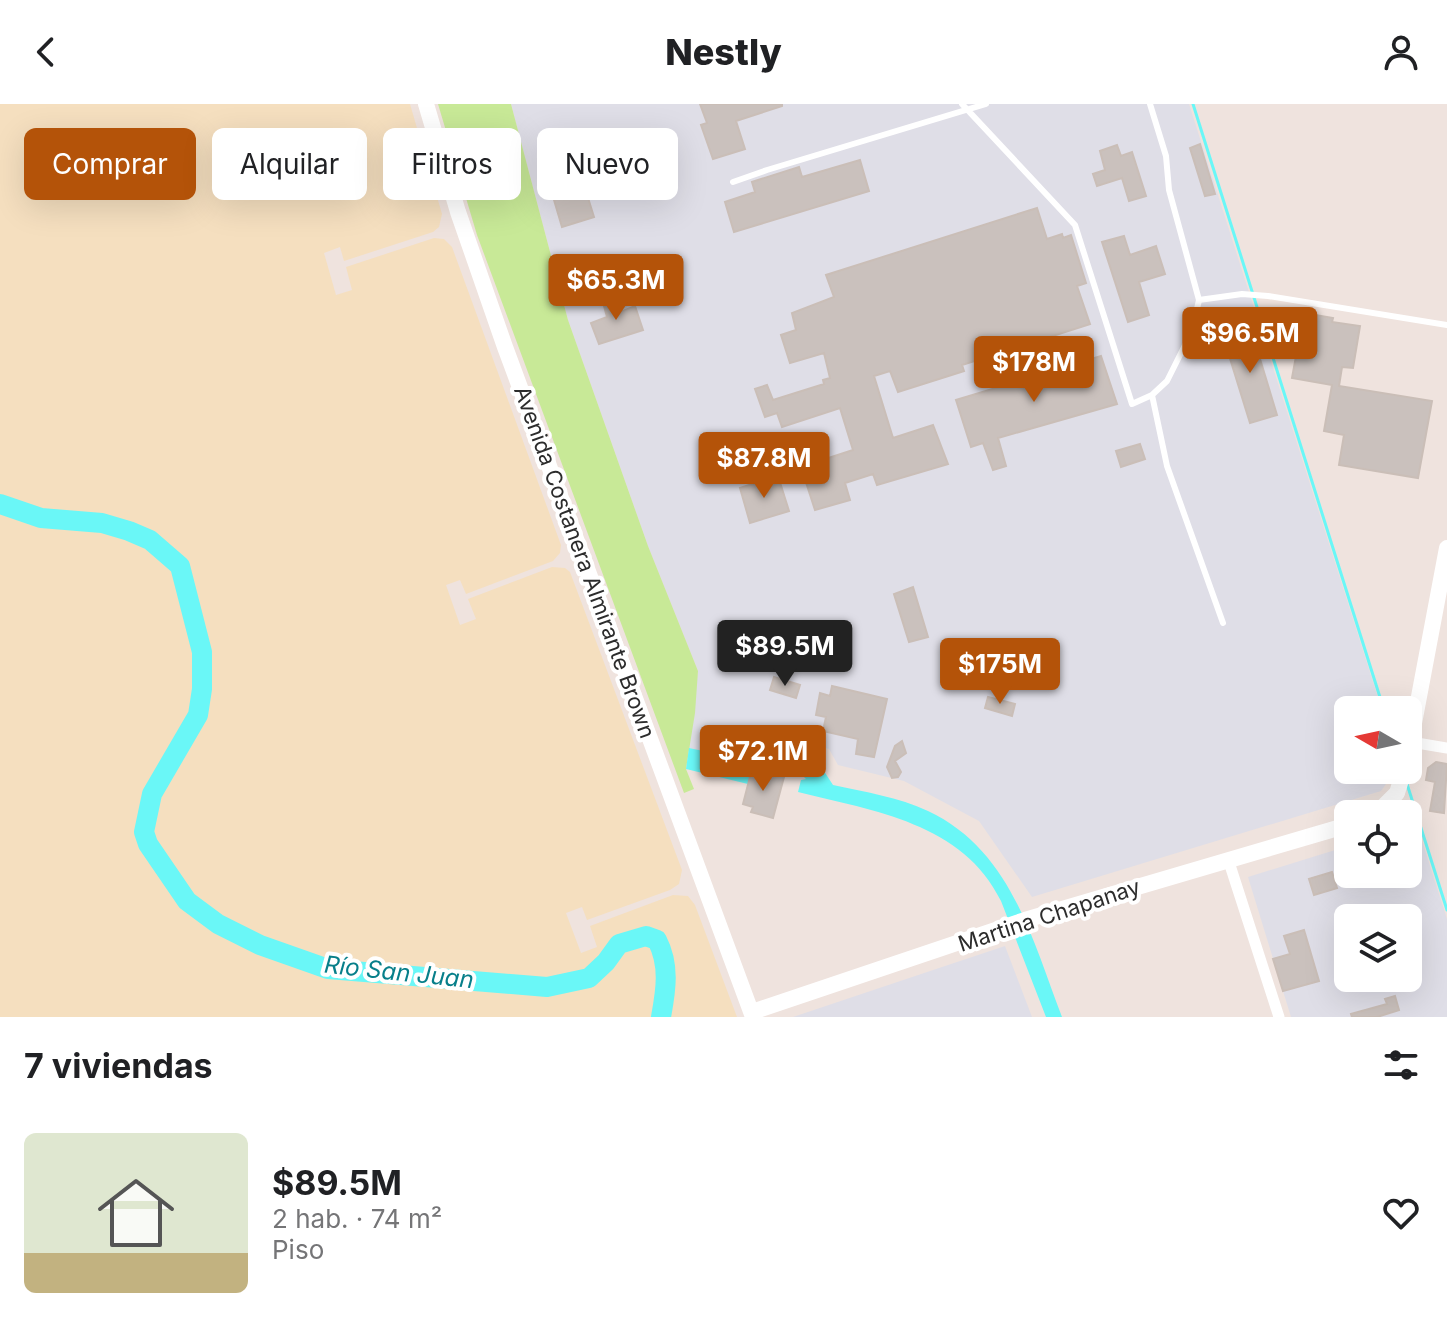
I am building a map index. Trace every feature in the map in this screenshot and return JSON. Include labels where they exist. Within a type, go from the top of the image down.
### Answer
[{"type":"main road","name":"Avenida Costanera Almirante Brown","points":[[426,104],[492,311],[752,1015]]},
{"type":"main road","points":[[1419,696],[1447,548]]},
{"type":"main road","name":"Martina Chapanay","points":[[752,1015],[1025,920],[1334,829]]},
{"type":"street","points":[[1422,748],[1447,748]]},
{"type":"street","points":[[1228,859],[1279,1017]]},
{"type":"lane","points":[[962,104],[1075,225],[1132,404],[1152,395],[1167,381],[1192,331],[1199,300],[1169,190],[1166,156],[1150,104]]},
{"type":"lane","points":[[733,182],[986,104]]},
{"type":"lane","points":[[1199,300],[1242,294],[1268,296],[1447,325]]},
{"type":"lane","points":[[1152,395],[1167,466],[1223,623]]},
{"type":"shaded area","points":[[511,104],[1189,104],[1378,696],[1334,696],[1334,784],[1386,784],[1381,791],[1351,800],[1334,800],[1334,805],[1032,897],[979,821],[904,781],[838,765],[829,749],[744,726],[750,748],[723,755],[689,748],[698,671],[648,546],[568,320],[521,142],[521,128],[517,128]]},
{"type":"shaded area","points":[[1422,841],[1447,919],[1447,1017],[1291,1017],[1248,877],[1334,850],[1334,888],[1422,888]]},
{"type":"shaded area","points":[[1005,946],[1032,1017],[793,1017],[960,961]]},
{"type":"green space","points":[[438,104],[511,104],[517,128],[445,128]]},
{"type":"green space","points":[[521,142],[568,320],[648,546],[698,671],[686,769],[694,789],[684,793],[467,200],[521,200]]},
{"type":"sand","points":[[0,104],[410,104],[417,128],[383,128],[383,200],[438,200],[442,214],[439,227],[433,232],[344,261],[340,247],[324,253],[336,295],[352,290],[346,267],[434,238],[444,239],[452,247],[561,545],[560,553],[553,561],[466,594],[460,580],[446,585],[460,625],[476,619],[468,599],[552,567],[565,568],[570,572],[682,870],[679,884],[670,890],[587,920],[582,907],[566,913],[581,953],[597,947],[590,926],[673,895],[688,896],[695,905],[737,1017],[0,1017]]},
{"type":"water","points":[[757,745],[757,748],[765,750],[762,767],[753,765],[748,784],[686,769],[689,748],[723,755]]},
{"type":"water","points":[[811,757],[818,762],[833,785],[917,806],[956,828],[980,849],[1015,899],[1062,1017],[1046,1017],[1001,901],[984,875],[964,854],[914,824],[798,792],[801,780],[806,779],[803,776],[807,760],[810,761]]},
{"type":"building","points":[[700,104],[782,106],[736,121],[745,149],[713,159],[701,125],[707,123]]},
{"type":"building","points":[[1200,144],[1215,194],[1205,196],[1190,148]]},
{"type":"building","points":[[1117,145],[1121,156],[1132,152],[1146,196],[1129,201],[1122,178],[1097,186],[1093,174],[1105,170],[1100,151]]},
{"type":"building","points":[[860,160],[869,191],[734,232],[725,202],[755,192],[752,182],[799,167],[802,177]]},
{"type":"building","points":[[554,200],[589,200],[594,217],[562,227]]},
{"type":"building","points":[[1037,208],[1047,239],[1062,234],[1063,238],[1071,235],[1086,283],[1077,286],[1090,324],[962,365],[964,371],[898,392],[890,371],[874,376],[893,438],[933,425],[948,464],[877,485],[873,474],[845,483],[850,500],[815,510],[801,467],[853,450],[840,408],[782,427],[777,413],[765,417],[755,389],[767,385],[773,400],[824,384],[823,380],[830,378],[824,353],[790,363],[781,335],[796,330],[792,313],[834,297],[826,275]]},
{"type":"building","points":[[1124,236],[1130,255],[1156,246],[1165,274],[1139,282],[1149,315],[1128,322],[1102,242]]},
{"type":"building","points":[[611,292],[618,313],[635,306],[643,330],[599,344],[591,323],[607,317],[601,295]]},
{"type":"building","points":[[1304,313],[1333,318],[1332,322],[1360,326],[1353,368],[1342,367],[1339,386],[1432,401],[1418,478],[1339,465],[1344,435],[1324,431],[1332,385],[1292,378]]},
{"type":"building","points":[[1250,327],[1254,341],[1259,339],[1262,348],[1257,349],[1277,415],[1250,423],[1223,336]]},
{"type":"building","points":[[1101,356],[1117,404],[998,438],[1006,466],[993,470],[983,443],[971,447],[956,400]]},
{"type":"building","points":[[1140,444],[1145,459],[1121,467],[1116,451]]},
{"type":"building","points":[[778,476],[789,511],[750,523],[740,488]]},
{"type":"building","points":[[913,587],[928,637],[909,642],[894,594]]},
{"type":"building","points":[[1003,645],[1012,648],[1015,657],[1012,666],[1003,669],[994,666],[991,657],[994,648]]},
{"type":"building","points":[[774,677],[800,685],[796,698],[770,690]]},
{"type":"building","points":[[832,686],[887,699],[874,757],[856,754],[858,739],[823,731],[826,717],[816,715],[820,693],[830,696]]},
{"type":"building","points":[[988,697],[1015,704],[1012,716],[985,708]]},
{"type":"building","points":[[902,741],[906,753],[895,761],[901,772],[898,777],[892,778],[887,767],[895,746]]},
{"type":"building","points":[[1436,762],[1447,764],[1444,813],[1430,811],[1435,782],[1426,780],[1428,768]]},
{"type":"building","points":[[752,769],[784,777],[773,818],[751,812],[753,807],[743,804]]},
{"type":"building","points":[[1332,872],[1334,888],[1337,888],[1314,895],[1309,879]]},
{"type":"building","points":[[1304,930],[1319,981],[1283,991],[1273,959],[1290,954],[1284,936]]},
{"type":"building","points":[[1395,996],[1399,1010],[1377,1017],[1352,1017],[1351,1014],[1387,1004],[1385,999]]},
{"type":"waterway","points":[[1193,104],[1380,696]]},
{"type":"waterway","name":"Río San Juan","points":[[0,504],[41,518],[102,523],[129,531],[150,540],[180,566],[202,652],[202,689],[198,715],[152,794],[144,832],[148,844],[187,901],[218,924],[260,945],[328,969],[547,987],[589,978],[619,944],[646,936],[657,940],[664,959],[665,987],[661,1017]]},
{"type":"waterway","points":[[1407,784],[1447,910]]}]
